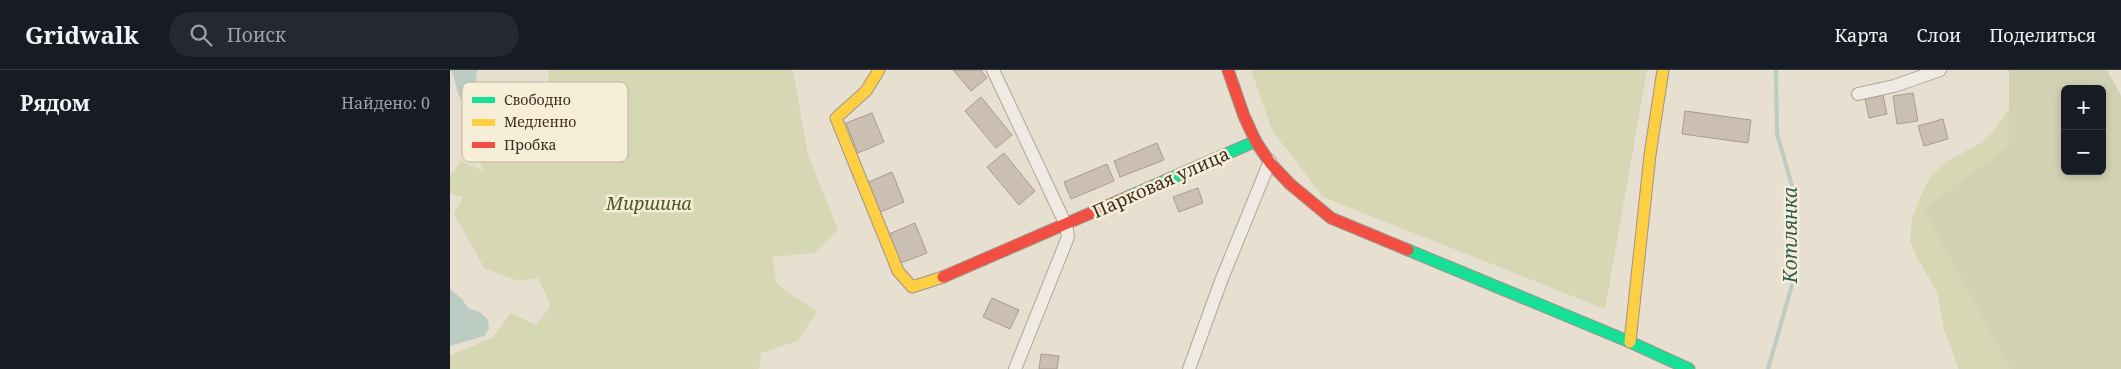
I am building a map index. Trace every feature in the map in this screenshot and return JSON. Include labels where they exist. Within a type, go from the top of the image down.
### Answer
[{"type":"street","name":"Парковая улица","points":[[879,70],[876,78],[861,95],[836,118],[898,271],[912,287],[944,277],[1256,141]]},
{"type":"street","points":[[993,70],[1066,225],[1068,237],[1016,369]]},
{"type":"street","points":[[1228,70],[1256,141],[1270,161],[1307,200],[1331,218],[1630,342],[1689,369]]},
{"type":"street","points":[[1630,342],[1650,155],[1663,70]]},
{"type":"street","points":[[1858,94],[1894,86],[1940,70]]},
{"type":"street","points":[[1189,369],[1270,161]]},
{"type":"green space","name":"Миршина","points":[[549,70],[793,70],[808,155],[838,230],[814,253],[772,257],[777,284],[817,312],[797,341],[761,353],[759,369],[450,369],[450,355],[492,338],[511,313],[536,325],[551,306],[538,278],[519,281],[485,269],[454,214],[463,197],[450,194],[450,176],[461,161],[483,171],[481,162],[628,162],[628,82],[548,82]]},
{"type":"green space","points":[[1251,70],[1647,70],[1605,309],[1323,197],[1272,130]]},
{"type":"green space","points":[[2009,70],[2107,70],[2121,96],[2121,369],[2011,369],[1924,209],[2009,146]]},
{"type":"green space","points":[[2099,72],[2121,112],[2121,369],[1959,369],[1944,330],[1937,291],[1917,258],[1910,241],[1912,218],[1921,195],[1932,175],[1947,161],[1981,143],[1995,129],[2020,93]]},
{"type":"shaded area","points":[[451,70],[477,70],[476,82],[462,82],[462,100],[458,94]]},
{"type":"shaded area","points":[[450,289],[462,299],[468,308],[480,312],[488,320],[489,329],[484,336],[450,346]]},
{"type":"building","points":[[953,70],[981,70],[987,78],[971,91]]},
{"type":"building","points":[[1913,93],[1918,121],[1897,124],[1893,96]]},
{"type":"building","points":[[1883,95],[1887,114],[1869,118],[1865,99]]},
{"type":"building","points":[[981,97],[1012,135],[996,148],[965,111]]},
{"type":"building","points":[[1685,111],[1751,120],[1748,143],[1682,134]]},
{"type":"building","points":[[872,113],[884,142],[858,153],[846,123]]},
{"type":"building","points":[[1943,119],[1948,139],[1924,146],[1918,126]]},
{"type":"building","points":[[1157,143],[1164,160],[1120,177],[1114,161]]},
{"type":"building","points":[[1004,153],[1035,191],[1019,205],[987,167]]},
{"type":"building","points":[[1107,164],[1114,181],[1071,199],[1064,182]]},
{"type":"building","points":[[892,172],[904,202],[878,213],[866,183]]},
{"type":"building","points":[[1198,188],[1203,203],[1179,212],[1173,197]]},
{"type":"building","points":[[915,223],[927,253],[901,263],[889,234]]},
{"type":"building","points":[[992,298],[1019,310],[1010,329],[983,317]]},
{"type":"building","points":[[1041,354],[1059,356],[1057,369],[1039,369]]},
{"type":"waterway","name":"Котлянка","points":[[1768,369],[1792,285],[1793,189],[1777,134],[1776,70]]},
{"type":"traffic: fast","points":[[1130,196],[1256,141]]},
{"type":"traffic: fast","points":[[1408,250],[1630,342],[1689,369]]},
{"type":"traffic: slow","points":[[879,70],[866,91],[836,118],[898,271],[912,287],[943,277]]},
{"type":"traffic: slow","points":[[1630,342],[1650,155],[1663,70]]},
{"type":"traffic: jam","points":[[1228,70],[1244,116],[1256,142],[1271,164],[1290,184],[1331,218],[1408,250]]},
{"type":"traffic: jam","points":[[943,277],[1130,196]]}]
